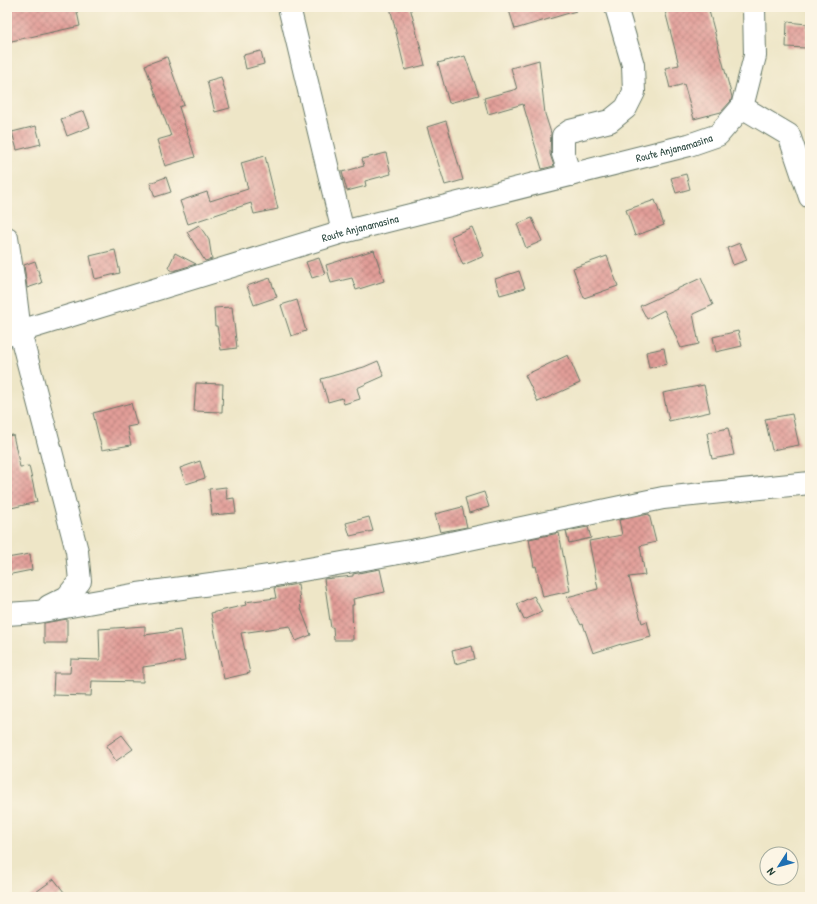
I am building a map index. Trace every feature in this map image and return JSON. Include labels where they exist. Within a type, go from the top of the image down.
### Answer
[{"type":"street","points":[[289,7],[343,232]]},
{"type":"street","points":[[570,175],[563,154],[563,136],[570,131],[610,121],[626,108],[634,92],[633,65],[616,7]]},
{"type":"street","points":[[754,7],[755,56],[742,107],[789,136],[810,196]]},
{"type":"street","name":"Route Anjanamasina","points":[[14,334],[343,232],[689,145],[718,135],[742,107]]},
{"type":"street","points":[[7,238],[14,283],[14,334],[77,551],[80,581],[67,597],[37,612]]},
{"type":"street","points":[[7,614],[37,612],[138,594],[269,576],[420,549],[663,498],[810,483]]},
{"type":"building","points":[[7,7],[76,7],[80,26],[7,42]]},
{"type":"building","points":[[390,7],[410,7],[425,65],[405,70]]},
{"type":"building","points":[[508,7],[575,7],[576,11],[515,29]]},
{"type":"building","points":[[664,7],[708,7],[732,97],[731,101],[721,112],[694,119],[684,84],[670,88],[665,68],[679,65]]},
{"type":"building","points":[[787,22],[807,24],[806,48],[786,47]]},
{"type":"building","points":[[261,51],[264,64],[246,69],[243,55]]},
{"type":"building","points":[[465,56],[479,95],[449,103],[438,63]]},
{"type":"building","points":[[167,57],[184,105],[179,107],[195,157],[165,166],[157,140],[171,136],[145,65]]},
{"type":"building","points":[[539,60],[545,114],[551,133],[550,154],[554,166],[542,169],[523,104],[488,114],[484,98],[517,89],[511,68]]},
{"type":"building","points":[[221,77],[230,108],[215,112],[207,81]]},
{"type":"building","points":[[84,111],[90,127],[67,136],[61,119]]},
{"type":"building","points":[[446,121],[463,180],[445,185],[427,127]]},
{"type":"building","points":[[36,126],[41,144],[17,150],[12,132]]},
{"type":"building","points":[[386,153],[391,174],[365,181],[366,186],[347,191],[342,172],[364,166],[362,159]]},
{"type":"building","points":[[265,156],[278,209],[254,214],[251,203],[188,224],[180,201],[207,192],[210,201],[248,189],[241,163]]},
{"type":"building","points":[[686,174],[690,189],[676,193],[671,178]]},
{"type":"building","points":[[166,177],[171,192],[155,197],[150,183]]},
{"type":"building","points":[[655,200],[664,225],[635,236],[626,210]]},
{"type":"building","points":[[532,218],[542,241],[526,248],[517,224]]},
{"type":"building","points":[[199,225],[209,240],[212,259],[205,261],[187,232]]},
{"type":"building","points":[[472,227],[484,256],[463,265],[451,236]]},
{"type":"building","points":[[740,243],[747,260],[733,265],[727,248]]},
{"type":"building","points":[[115,250],[120,273],[95,279],[90,256]]},
{"type":"building","points":[[374,250],[384,281],[356,290],[352,278],[331,283],[326,265]]},
{"type":"building","points":[[175,253],[196,264],[173,271],[168,268]]},
{"type":"building","points":[[607,256],[618,286],[584,298],[573,268]]},
{"type":"building","points":[[319,258],[325,274],[312,278],[306,262]]},
{"type":"building","points":[[35,261],[42,283],[27,288],[24,265]]},
{"type":"building","points":[[519,271],[525,288],[500,295],[495,279]]},
{"type":"building","points":[[270,278],[277,297],[254,305],[247,286]]},
{"type":"building","points":[[701,278],[713,305],[693,314],[699,344],[681,348],[664,310],[647,319],[640,306]]},
{"type":"building","points":[[297,300],[306,331],[291,336],[281,305]]},
{"type":"building","points":[[232,307],[237,348],[221,350],[217,326],[215,326],[214,308]]},
{"type":"building","points":[[738,331],[742,346],[716,352],[713,337]]},
{"type":"building","points":[[664,348],[667,364],[649,368],[646,352]]},
{"type":"building","points":[[568,355],[580,383],[538,402],[525,375]]},
{"type":"building","points":[[378,361],[384,376],[357,388],[360,399],[344,404],[342,398],[328,402],[321,379],[364,367]]},
{"type":"building","points":[[196,383],[223,384],[222,412],[194,411]]},
{"type":"building","points":[[704,385],[710,412],[669,421],[663,393]]},
{"type":"building","points":[[131,403],[137,425],[127,427],[131,445],[102,450],[93,413]]},
{"type":"building","points":[[792,414],[799,445],[772,450],[765,419]]},
{"type":"building","points":[[728,428],[734,455],[712,459],[707,433]]},
{"type":"building","points":[[13,435],[20,467],[29,466],[37,502],[7,509],[7,436]]},
{"type":"building","points":[[200,461],[205,478],[186,484],[180,468]]},
{"type":"building","points":[[226,487],[227,499],[234,498],[236,513],[212,515],[209,489]]},
{"type":"building","points":[[484,492],[489,507],[469,513],[465,498]]},
{"type":"building","points":[[462,507],[467,527],[440,532],[435,514]]},
{"type":"building","points":[[649,514],[656,542],[640,546],[645,575],[629,577],[642,623],[647,621],[651,637],[621,644],[593,653],[583,624],[581,625],[567,597],[598,589],[589,541],[622,535],[619,520]]},
{"type":"building","points":[[369,517],[373,531],[350,536],[346,523]]},
{"type":"building","points":[[588,527],[591,538],[569,543],[566,531]]},
{"type":"building","points":[[559,533],[570,591],[543,597],[536,566],[534,567],[529,539]]},
{"type":"building","points":[[30,554],[32,570],[7,575],[7,558]]},
{"type":"building","points":[[380,569],[385,592],[353,599],[353,640],[334,640],[324,579],[353,576],[353,574]]},
{"type":"building","points":[[298,584],[301,609],[311,635],[296,641],[290,626],[241,633],[250,673],[224,679],[211,613],[246,605],[245,602],[276,598],[274,588]]},
{"type":"building","points":[[534,596],[542,612],[524,620],[517,604]]},
{"type":"building","points":[[67,619],[67,643],[44,643],[44,623]]},
{"type":"building","points":[[145,626],[145,635],[180,630],[185,661],[143,667],[143,682],[92,681],[91,696],[53,695],[54,673],[70,673],[71,659],[100,660],[99,629]]},
{"type":"building","points":[[472,646],[475,659],[455,664],[452,651]]},
{"type":"building","points":[[122,735],[133,749],[116,761],[106,746]]},
{"type":"building","points":[[54,879],[64,892],[56,897],[29,897]]}]
